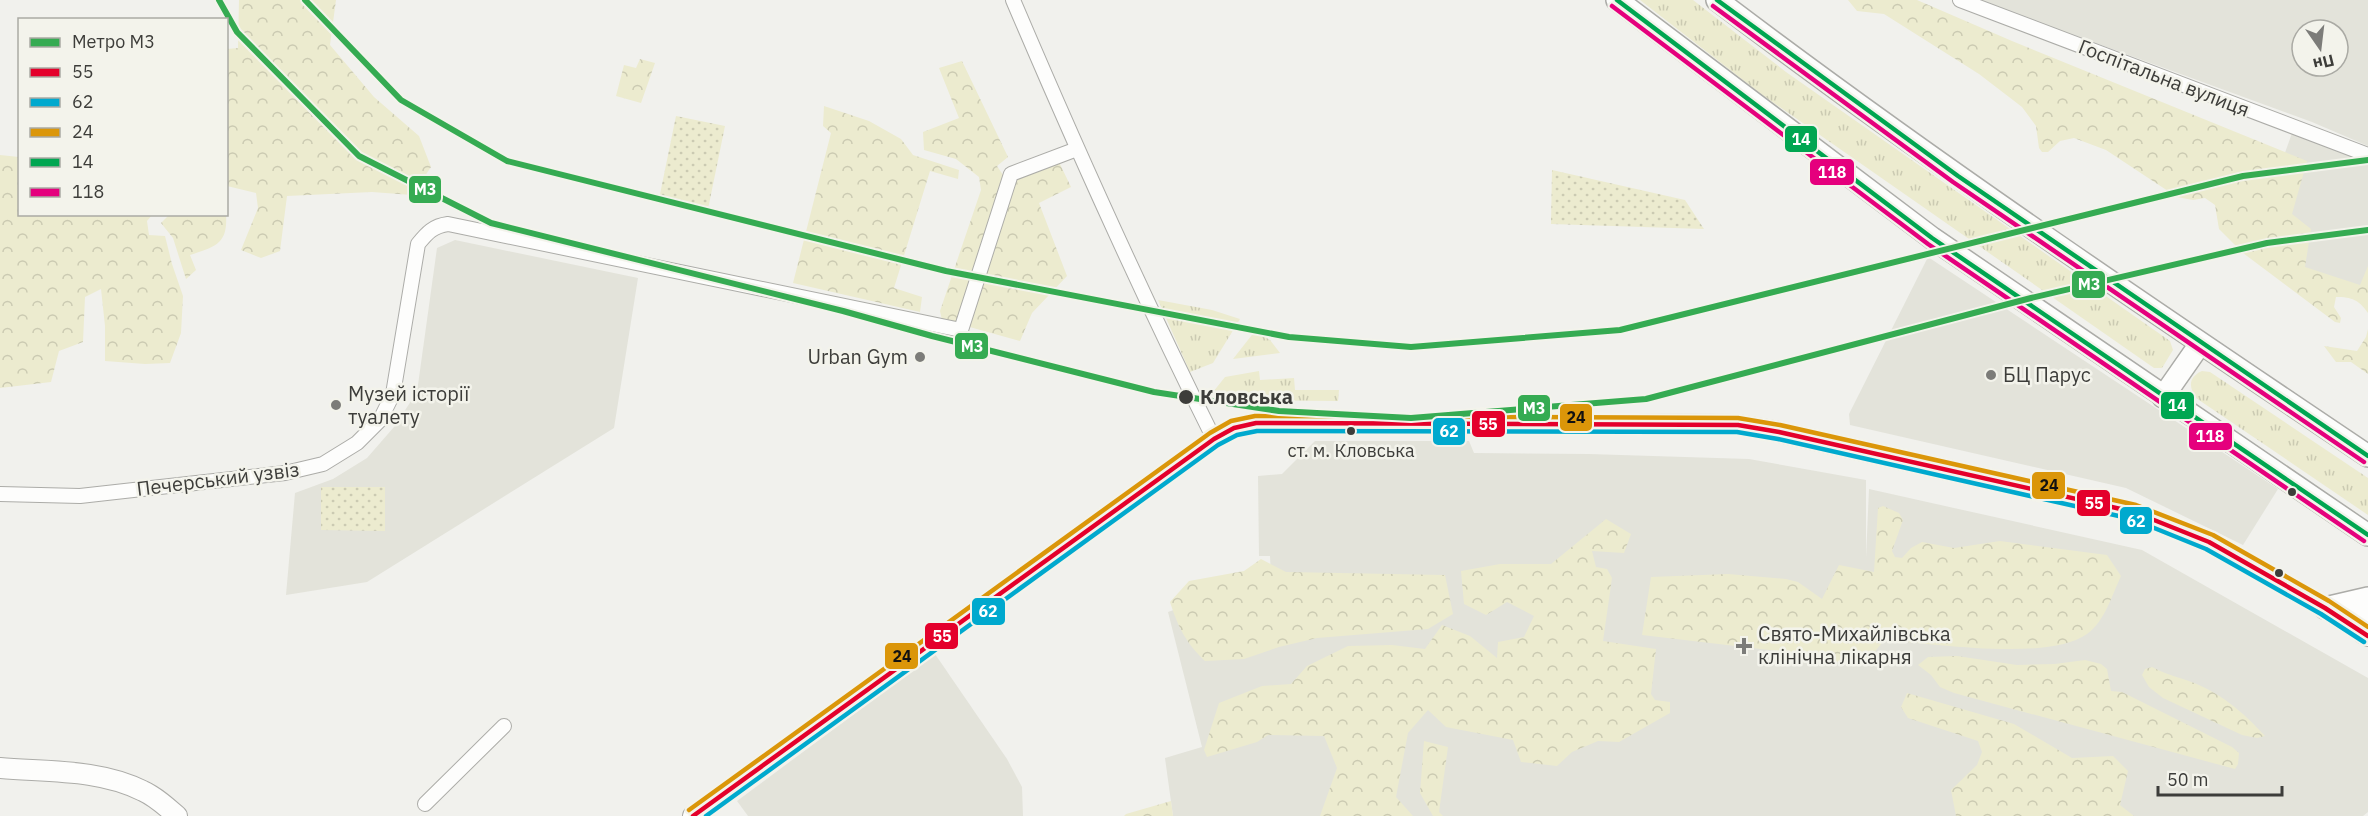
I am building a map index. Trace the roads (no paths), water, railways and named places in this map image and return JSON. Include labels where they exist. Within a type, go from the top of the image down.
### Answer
[{"type":"main road","points":[[1617,0],[1932,238],[2368,536]]},
{"type":"main road","points":[[1717,0],[1838,90],[2200,344],[2368,456]]},
{"type":"main road","points":[[2163,397],[2200,344]]},
{"type":"main road","points":[[2325,608],[2368,599]]},
{"type":"main road","points":[[2366,634],[2360,615],[2368,599]]},
{"type":"street","points":[[1013,0],[1077,149],[1145,298],[1214,440]]},
{"type":"street","name":"Госпітальна вулиця","points":[[1960,0],[2368,155]]},
{"type":"street","name":"Печерський узвіз","points":[[0,494],[80,496],[285,473],[323,464],[357,443],[380,420],[393,394],[418,244],[437,226],[448,224],[961,330],[1011,174],[1077,149]]},
{"type":"street","points":[[693,816],[1214,440],[1234,428],[1256,423],[1738,425],[1869,451],[2134,512],[2209,542],[2366,634]]},
{"type":"street","points":[[425,804],[504,726]]},
{"type":"street","points":[[0,768],[87,775],[116,781],[143,791],[177,816]]},
{"type":"metro line","name":"M3","points":[[219,0],[237,32],[359,156],[491,223],[1154,392],[1279,411],[1411,418],[1646,399],[2031,298],[2267,243],[2368,230]]},
{"type":"metro line","name":"M3","points":[[305,0],[401,100],[507,161],[946,271],[1289,337],[1411,347],[1620,330],[2243,176],[2368,160]]},
{"type":"place","name":"Urban Gym","points":[[920,357]]},
{"type":"place","name":"БЦ Парус","points":[[1991,375]]},
{"type":"place","name":"Кловська","points":[[1186,397]]},
{"type":"place","name":"Музей історії туалету","points":[[336,405]]},
{"type":"place","name":"ст. м. Кловська","points":[[1351,431]]},
{"type":"place","name":"Свято-Михайлівська клінічна лікарня","points":[[1744,646]]}]
